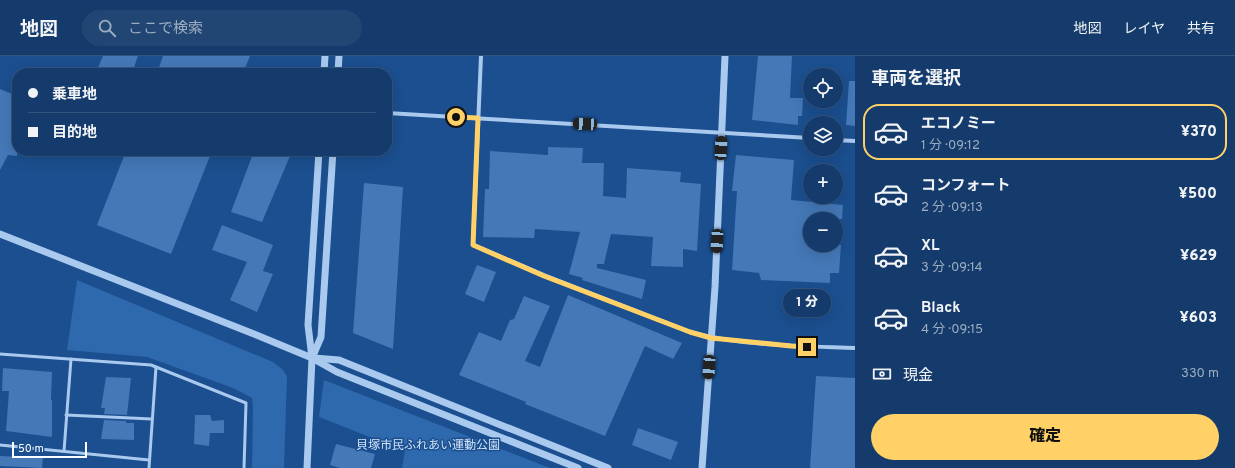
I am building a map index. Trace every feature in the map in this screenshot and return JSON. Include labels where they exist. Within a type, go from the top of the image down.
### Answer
[{"type":"street","points":[[324,68],[325,56]]},
{"type":"street","points":[[338,68],[339,56]]},
{"type":"street","points":[[481,56],[473,245],[544,276],[690,332],[711,338],[791,346],[855,348]]},
{"type":"street","points":[[702,468],[715,287],[725,56]]},
{"type":"street","points":[[392,113],[803,138]]},
{"type":"street","points":[[843,140],[855,141]]},
{"type":"street","points":[[307,468],[312,358],[308,325],[319,156]]},
{"type":"street","points":[[312,358],[321,337],[333,156]]},
{"type":"street","points":[[0,234],[247,331],[312,358],[337,372],[578,468]]},
{"type":"street","points":[[312,358],[340,360],[608,468]]},
{"type":"lane","points":[[0,354],[151,365],[246,403],[244,468]]},
{"type":"lane","points":[[64,451],[71,359]]},
{"type":"lane","points":[[149,468],[156,367]]},
{"type":"lane","points":[[66,415],[152,419]]},
{"type":"lane","points":[[0,445],[150,460]]},
{"type":"green space","points":[[77,280],[273,362],[283,370],[287,376],[284,468],[252,468],[252,398],[233,388],[147,357],[67,350]]},
{"type":"green space","name":"貝塚市民ふれあい運動公園","points":[[324,380],[550,468],[402,468],[405,451],[319,417]]},
{"type":"building","points":[[103,56],[138,56],[134,68],[98,68]]},
{"type":"building","points":[[163,56],[250,56],[245,68],[159,68]]},
{"type":"building","points":[[758,56],[792,56],[790,98],[803,98],[802,116],[798,116],[798,125],[752,120]]},
{"type":"building","points":[[849,81],[855,81],[855,126],[846,125]]},
{"type":"building","points":[[0,89],[12,94],[12,155],[8,155],[0,170]]},
{"type":"building","points":[[548,147],[583,148],[582,163],[604,163],[603,196],[626,198],[627,168],[681,172],[680,182],[701,184],[697,251],[683,249],[683,267],[651,266],[653,237],[611,234],[604,264],[597,264],[597,268],[646,280],[642,299],[582,280],[583,278],[569,274],[580,232],[535,229],[534,238],[483,237],[485,189],[489,189],[490,151],[548,155]]},
{"type":"building","points":[[736,155],[794,160],[791,200],[803,201],[803,204],[843,205],[842,212],[803,212],[803,252],[840,252],[839,273],[830,273],[830,283],[761,280],[759,273],[732,270],[737,191],[732,191]]},
{"type":"building","points":[[124,156],[210,156],[171,254],[97,225]]},
{"type":"building","points":[[252,156],[290,156],[262,222],[231,212]]},
{"type":"building","points":[[364,183],[403,187],[393,349],[353,333]]},
{"type":"building","points":[[222,225],[273,245],[263,271],[273,274],[257,312],[230,300],[247,262],[212,250]]},
{"type":"building","points":[[477,265],[496,272],[484,302],[465,294]]},
{"type":"building","points":[[568,295],[682,343],[673,359],[645,346],[605,436],[525,404],[526,402],[459,375],[479,332],[501,341],[510,320],[514,319],[524,296],[550,306],[525,361],[540,367]]},
{"type":"building","points":[[3,368],[52,372],[52,437],[6,431],[9,391],[2,391]]},
{"type":"building","points":[[816,376],[855,378],[855,468],[810,468]]},
{"type":"building","points":[[106,377],[131,378],[127,415],[104,414],[105,408],[101,408]]},
{"type":"building","points":[[195,415],[210,415],[212,421],[224,420],[224,433],[210,433],[209,446],[194,444]]},
{"type":"building","points":[[104,420],[134,423],[134,440],[101,439]]},
{"type":"building","points":[[638,428],[678,442],[671,460],[632,445]]},
{"type":"building","points":[[336,444],[375,454],[371,468],[340,468],[330,465]]},
{"type":"building","points":[[0,456],[43,458],[42,468],[0,466]]},
{"type":"route","points":[[456,117],[478,118],[473,245],[544,276],[690,332],[711,338],[807,347]]}]
